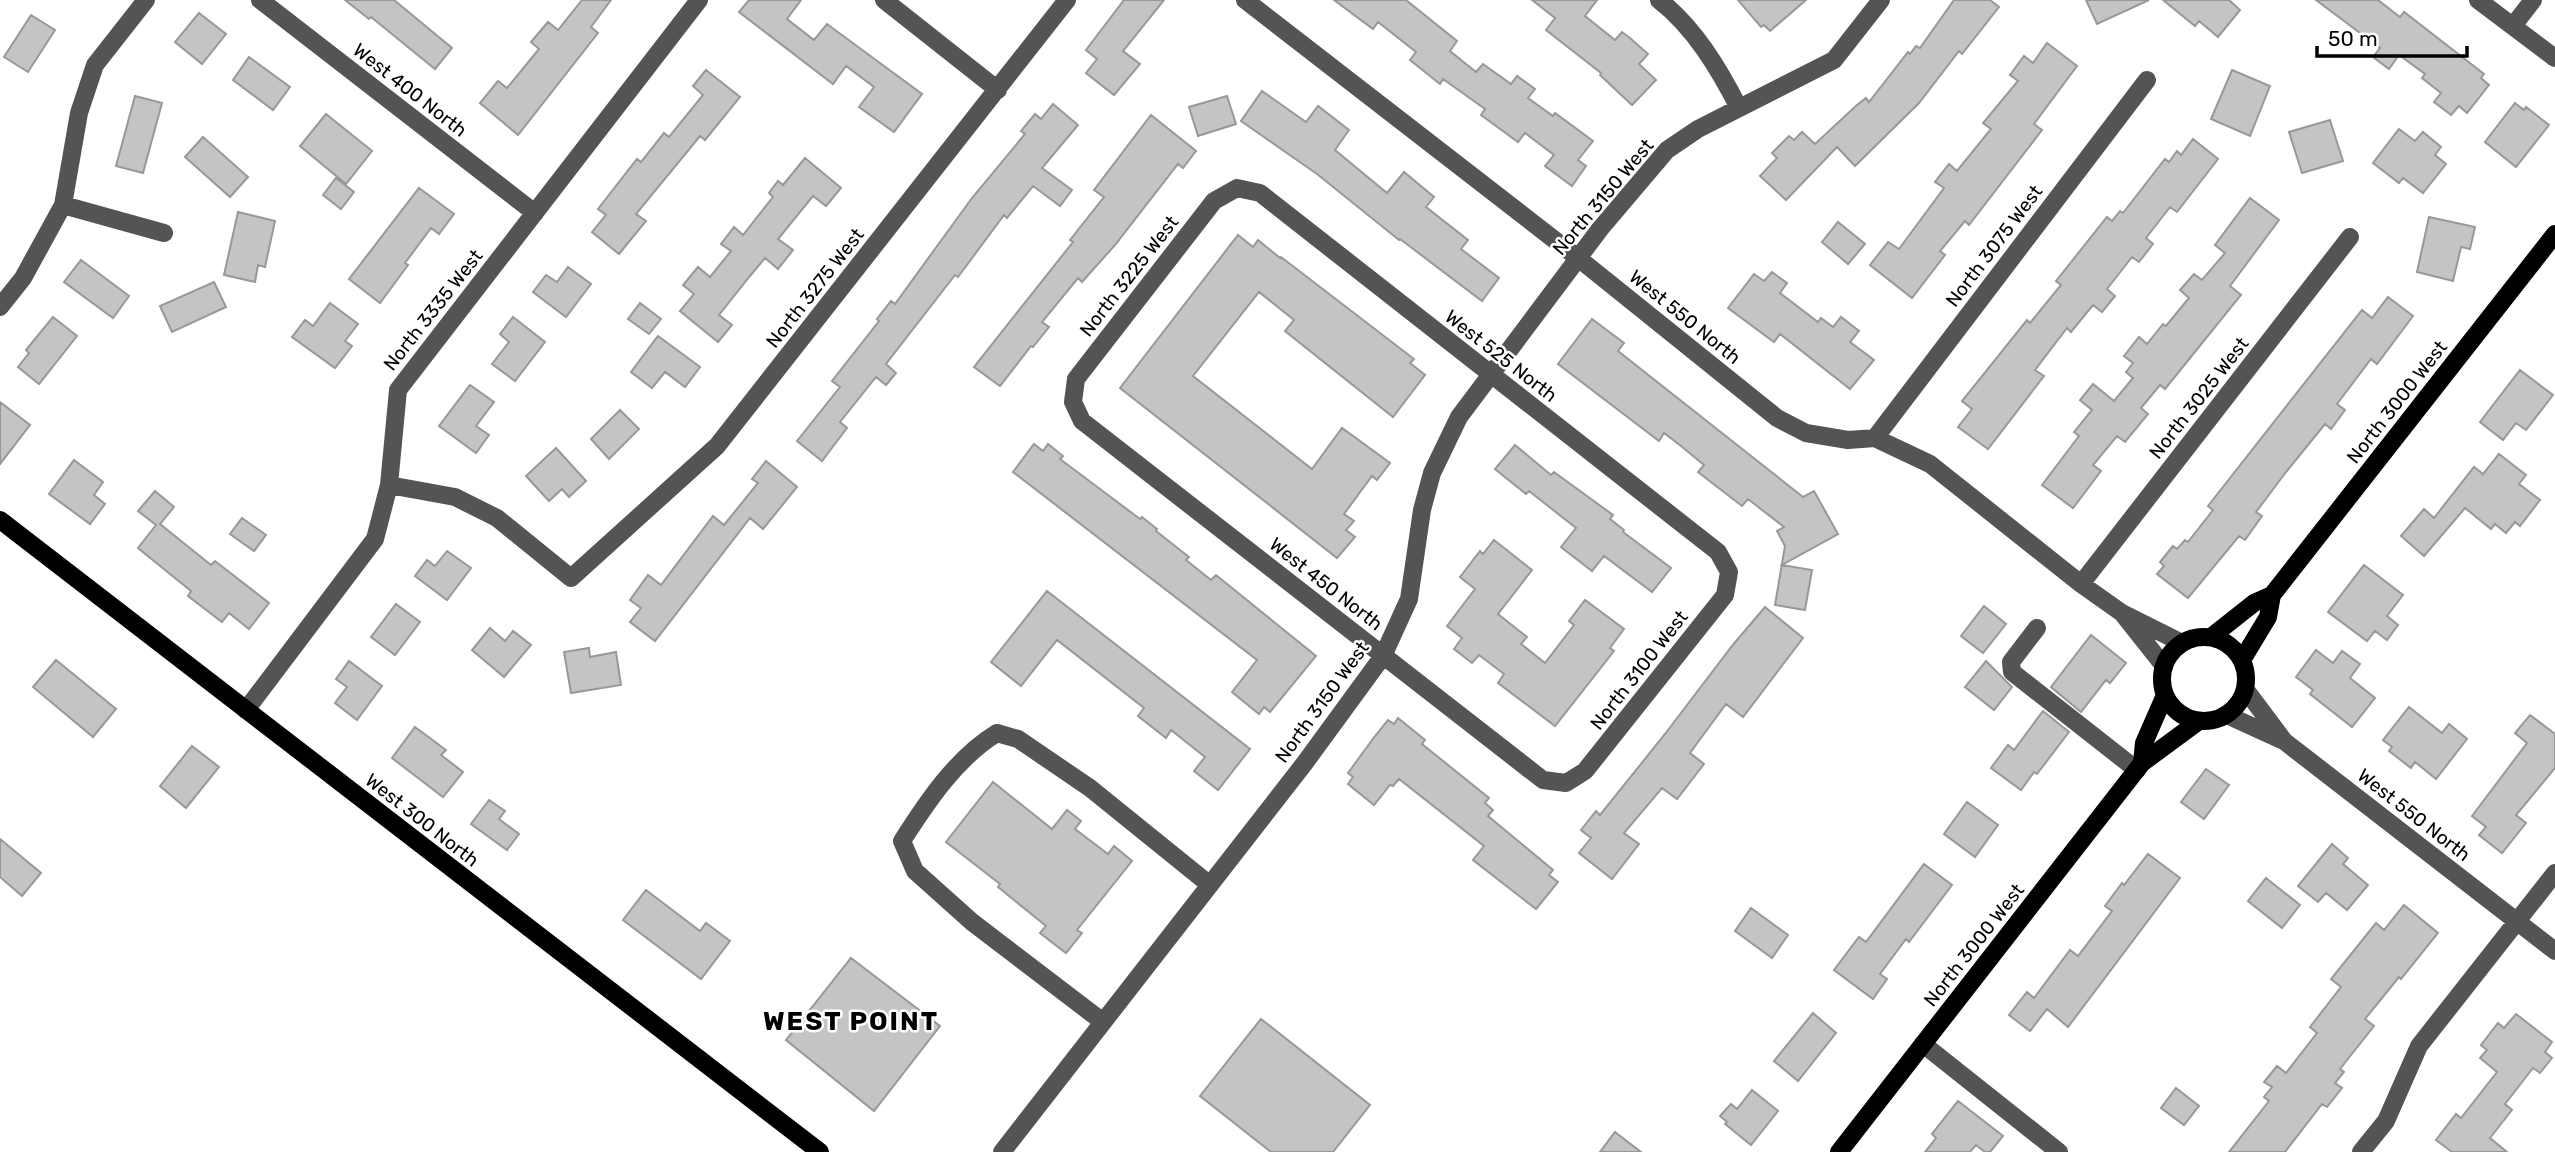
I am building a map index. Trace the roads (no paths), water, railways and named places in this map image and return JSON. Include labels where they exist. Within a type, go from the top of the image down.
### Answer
[{"type":"main road","name":"North 3000 West","points":[[2211,637],[2255,603],[2272,595],[2555,234]]},
{"type":"main road","name":"West 300 North","points":[[0,520],[820,1152]]},
{"type":"main road","name":"North 3000 West","points":[[2242,660],[2268,617],[2272,595]]},
{"type":"main road","points":[[2211,637],[2224,642],[2242,660],[2246,674],[2245,689],[2239,702],[2227,715],[2199,721],[2185,716],[2170,705],[2162,681],[2164,666],[2182,643],[2211,637]]},
{"type":"main road","name":"North 3000 West","points":[[2140,767],[2144,743],[2165,695]]},
{"type":"main road","name":"North 3000 West","points":[[1839,1152],[2140,767],[2199,721]]},
{"type":"street","points":[[0,307],[23,278],[63,205],[79,113],[95,65],[146,0]]},
{"type":"street","name":"West 400 North","points":[[260,0],[535,213]]},
{"type":"street","name":"North 3335 West","points":[[246,710],[375,539],[389,485],[398,390],[699,0]]},
{"type":"street","points":[[884,0],[998,90]]},
{"type":"street","name":"North 3275 West","points":[[389,485],[455,497],[497,518],[571,578],[717,446],[1067,0]]},
{"type":"street","name":"West 550 North","points":[[1245,0],[1578,258],[1777,418],[1806,433],[1848,440],[1875,438],[1930,464],[2081,584],[2122,613],[2182,643]]},
{"type":"street","points":[[1659,0],[1673,10],[1720,72],[1739,108]]},
{"type":"street","name":"North 3150 West","points":[[1002,1152],[1304,764],[1383,656],[1409,599],[1422,510],[1432,473],[1459,417],[1600,229],[1667,150],[1698,129],[1835,60],[1881,0]]},
{"type":"street","points":[[2478,0],[2555,58]]},
{"type":"street","points":[[2513,26],[2533,0]]},
{"type":"street","name":"North 3075 West","points":[[1875,438],[2147,80]]},
{"type":"street","name":"West 525 North","points":[[1237,188],[1260,193],[1717,552],[1730,572]]},
{"type":"street","name":"North 3225 West","points":[[1073,402],[1076,379],[1214,201],[1237,188]]},
{"type":"street","points":[[63,205],[164,233]]},
{"type":"street","name":"North 3025 West","points":[[2081,584],[2350,237]]},
{"type":"street","name":"West 450 North","points":[[1073,402],[1082,421],[1543,780],[1566,783]]},
{"type":"street","name":"North 3100 West","points":[[1566,783],[1585,771],[1725,595],[1730,572]]},
{"type":"street","name":"West 550 North","points":[[2122,613],[2164,666]]},
{"type":"street","points":[[2037,628],[2011,662],[2012,672],[2140,767]]},
{"type":"street","name":"West 550 North","points":[[2245,689],[2284,741]]},
{"type":"street","name":"West 550 North","points":[[2227,715],[2284,741],[2555,951]]},
{"type":"street","points":[[1103,1022],[983,930],[915,871],[902,841],[922,810],[974,747],[997,733],[1018,738],[1090,788],[1210,885]]},
{"type":"street","points":[[2361,1152],[2386,1121],[2419,1046],[2555,873]]},
{"type":"street","points":[[1923,1044],[2059,1152]]},
{"type":"district","name":"WEST POINT","points":[[851,1021]]}]
